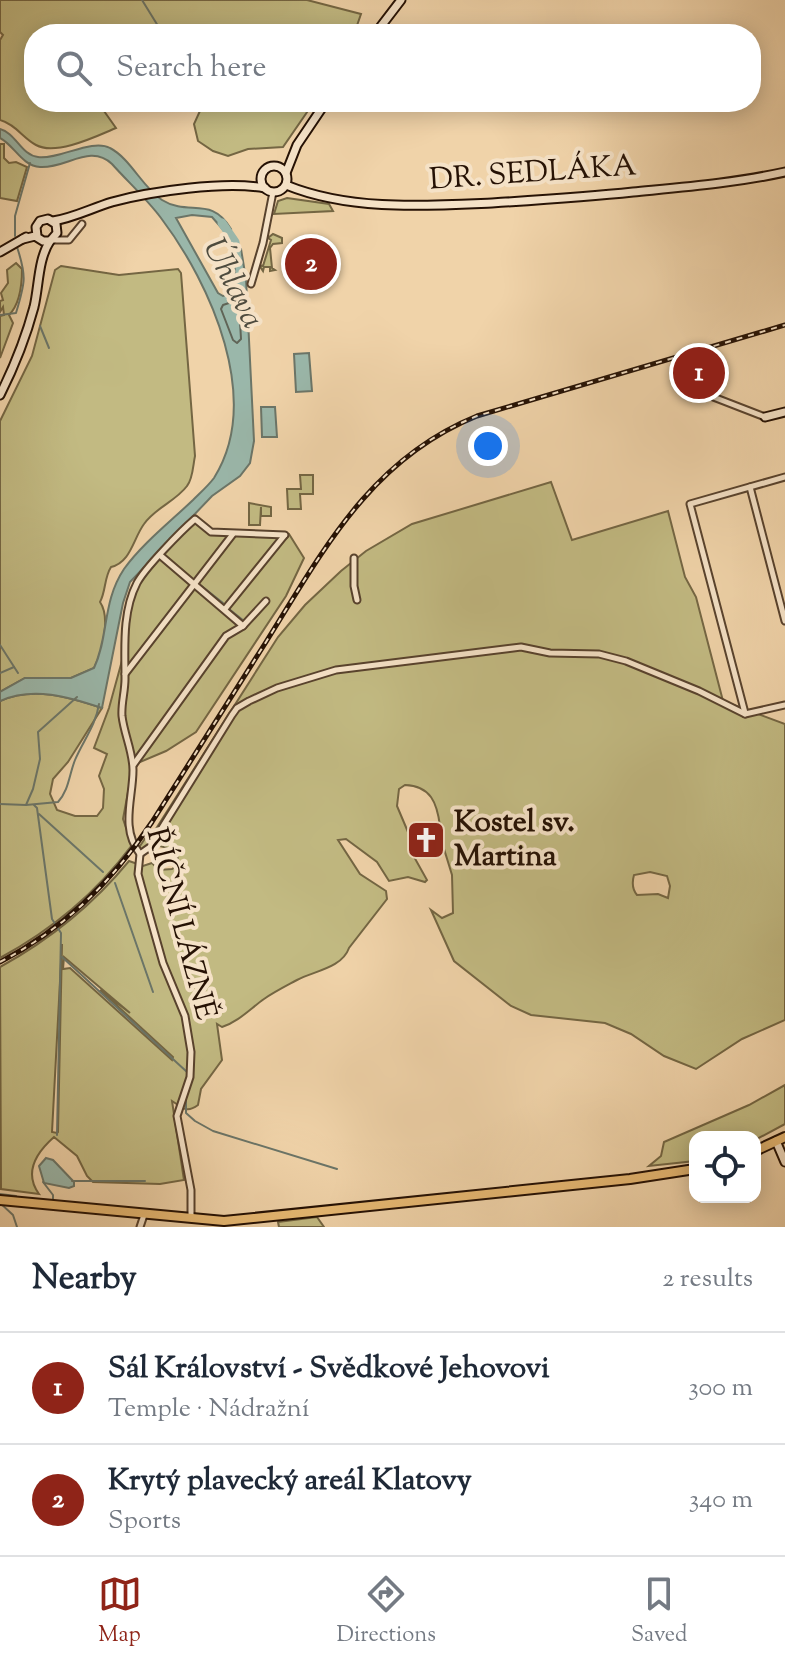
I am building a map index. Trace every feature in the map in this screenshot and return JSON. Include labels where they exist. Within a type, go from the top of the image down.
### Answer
[{"type":"main road","points":[[383,24],[401,0]]},
{"type":"main road","points":[[237,187],[257,181],[267,169],[276,167],[297,145],[319,112]]},
{"type":"main road","points":[[0,395],[22,344],[44,256],[54,232],[67,218],[114,202],[178,190],[237,187],[279,191],[286,185],[286,173],[297,145]]},
{"type":"main road","points":[[276,167],[286,173]]},
{"type":"main road","name":"DR. SEDLÁKA","points":[[286,185],[323,197],[414,206],[584,198],[727,183],[785,172]]},
{"type":"main road","points":[[262,176],[269,190]]},
{"type":"main road","points":[[44,256],[38,235],[40,221],[54,232]]},
{"type":"main road","points":[[0,252],[23,239],[54,232]]},
{"type":"main road","points":[[765,417],[785,412]]},
{"type":"main road","points":[[761,1148],[785,1137]]},
{"type":"main road","points":[[776,1141],[785,1162]]},
{"type":"main road","points":[[0,1200],[224,1221],[630,1179],[689,1170]]},
{"type":"street","points":[[251,284],[263,243],[269,190]]},
{"type":"street","points":[[54,232],[67,240],[73,238],[82,224]]},
{"type":"street","points":[[699,388],[703,393],[765,417]]},
{"type":"street","points":[[745,714],[690,504],[785,477]]},
{"type":"street","points":[[750,487],[785,621]]},
{"type":"street","name":"ŘÍČNÍ LÁZNĚ","points":[[191,1219],[188,1164],[177,1116],[190,1077],[191,1052],[185,1016],[163,963],[138,874],[140,854],[131,842],[128,814],[133,764],[122,719],[123,657],[129,611],[135,588],[145,571],[195,519],[211,532],[233,534]]},
{"type":"street","points":[[125,674],[233,534],[285,535],[225,609]]},
{"type":"street","points":[[161,556],[243,626]]},
{"type":"street","points":[[354,558],[357,600]]},
{"type":"street","points":[[133,764],[226,636],[243,626],[266,601]]},
{"type":"street","points":[[140,854],[150,847],[237,708],[277,688],[348,668],[521,647],[550,653],[599,654],[626,661],[745,714],[785,705]]},
{"type":"street","points":[[140,1227],[144,1215]]},
{"type":"shaded area","points":[[0,0],[307,0],[361,14],[358,24],[24,24],[24,112],[105,112],[116,128],[76,144],[54,148],[36,145],[0,120],[0,40],[3,35],[0,32]]},
{"type":"shaded area","points":[[199,112],[307,112],[283,147],[248,149],[228,156],[198,141],[194,124]]},
{"type":"shaded area","points":[[0,144],[4,144],[4,158],[9,163],[16,162],[27,167],[17,201],[0,198]]},
{"type":"shaded area","points":[[287,198],[329,204],[333,211],[274,214],[278,201]]},
{"type":"shaded area","points":[[273,234],[282,238],[282,243],[273,244],[270,248],[272,268],[275,270],[264,267],[263,271],[259,265],[263,266],[271,240],[268,238]]},
{"type":"shaded area","points":[[16,263],[22,269],[21,288],[9,315],[13,323],[0,358],[0,316],[4,315],[3,307],[0,312],[1,293],[8,283],[7,270]]},
{"type":"shaded area","points":[[61,266],[119,275],[178,269],[181,273],[195,456],[187,486],[149,518],[127,555],[109,571],[100,602],[105,617],[104,635],[94,668],[71,678],[25,678],[0,692],[0,421],[32,356],[55,270]]},
{"type":"shaded area","points":[[300,475],[313,475],[313,494],[300,494],[301,509],[288,509],[287,489],[301,489]]},
{"type":"shaded area","points":[[551,482],[572,540],[668,511],[685,577],[696,597],[723,701],[785,724],[785,1020],[742,1039],[696,1069],[664,1056],[631,1034],[605,1023],[531,1015],[511,1006],[454,961],[431,910],[442,918],[453,913],[452,875],[444,849],[413,855],[427,880],[425,882],[408,877],[389,881],[377,862],[346,839],[338,840],[360,874],[386,891],[387,899],[340,960],[276,991],[233,1022],[222,1027],[217,1024],[222,1060],[201,1089],[198,1105],[187,1109],[172,1101],[184,1180],[160,1184],[93,1182],[77,1156],[54,1137],[42,1149],[32,1170],[34,1186],[39,1194],[1,1189],[0,967],[70,920],[129,861],[143,866],[152,863],[159,870],[178,865],[177,850],[155,845],[146,852],[138,849],[146,837],[152,835],[278,637],[305,605],[341,571],[366,551],[412,524]],"holes":[[[405,785],[427,792],[437,810],[440,826],[408,832],[397,806],[399,789]],[[650,872],[667,876],[670,886],[668,898],[658,894],[637,895],[633,885],[634,875]],[[62,944],[58,1132],[52,1132]],[[64,957],[130,1013],[100,990],[173,1057],[172,1060],[70,968],[63,969]]]},
{"type":"shaded area","points":[[249,503],[271,507],[271,516],[261,516],[261,507],[260,525],[249,525]]},
{"type":"shaded area","points":[[195,519],[211,532],[289,534],[304,558],[286,596],[196,732],[166,751],[133,765],[123,819],[132,845],[72,909],[0,958],[0,701],[38,694],[64,697],[102,708],[68,762],[53,779],[50,794],[57,810],[75,816],[97,816],[103,808],[104,789],[99,776],[107,754],[94,748],[123,657],[129,611],[139,579]]},
{"type":"shaded area","points":[[785,1085],[785,1124],[761,1137],[761,1131],[689,1131],[749,1105]]},
{"type":"shaded area","points":[[689,1131],[689,1162],[649,1166],[661,1156],[664,1142]]},
{"type":"shaded area","points":[[317,1217],[324,1227],[279,1227],[278,1222]]},
{"type":"water","points":[[0,129],[27,152],[38,157],[85,147],[110,148],[162,200],[172,205],[216,213],[231,229],[226,233],[212,217],[192,215],[176,218],[218,293],[223,296],[231,294],[235,282],[234,249],[241,249],[246,279],[254,441],[250,463],[240,476],[212,496],[130,582],[102,708],[64,697],[38,694],[0,701],[0,692],[25,678],[71,678],[94,668],[112,594],[124,569],[214,478],[228,447],[233,414],[232,379],[225,344],[197,276],[180,245],[143,197],[104,158],[86,156],[50,167],[34,166],[0,138]]},
{"type":"water","points":[[309,353],[312,391],[296,392],[294,354]]},
{"type":"water","points":[[261,407],[275,407],[277,437],[262,437]]},
{"type":"water","points":[[46,1158],[53,1160],[74,1182],[74,1186],[69,1188],[44,1183],[39,1166]]},
{"type":"waterway","points":[[142,0],[157,24]]},
{"type":"waterway","points":[[15,236],[15,216],[30,163]]},
{"type":"waterway","name":"Úhlava","points":[[222,223],[235,242],[237,260]]},
{"type":"waterway","points":[[0,315],[16,313],[21,294],[24,280],[17,247]]},
{"type":"waterway","points":[[40,326],[49,348]]},
{"type":"waterway","points":[[179,568],[193,580]]},
{"type":"waterway","points":[[199,584],[223,603]]},
{"type":"waterway","points":[[229,609],[244,621]]},
{"type":"waterway","points":[[0,645],[18,673]]},
{"type":"waterway","points":[[0,673],[14,667]]},
{"type":"waterway","points":[[0,804],[26,805],[40,759],[38,732],[77,697]]},
{"type":"waterway","points":[[26,805],[58,802],[62,797],[99,704]]},
{"type":"waterway","points":[[34,805],[37,808],[52,919],[61,933],[57,1135]]},
{"type":"waterway","points":[[39,814],[103,872]]},
{"type":"waterway","points":[[115,883],[153,992]]},
{"type":"waterway","points":[[62,957],[187,1072]]},
{"type":"waterway","points":[[186,1097],[186,1113],[213,1131],[337,1169]]},
{"type":"waterway","points":[[72,1181],[145,1181]]},
{"type":"waterway","points":[[43,1182],[53,1195],[53,1202]]},
{"type":"waterway","points":[[0,1194],[16,1196]]},
{"type":"waterway","points":[[0,1203],[13,1215],[17,1227]]},
{"type":"railway","points":[[0,962],[66,919],[103,884],[137,844],[330,541],[379,482],[407,456],[440,434],[477,416],[785,325]]},
{"type":"place","name":"Krytý plavecký areál Klatovy","points":[[311,264]]},
{"type":"place","name":"Sál Království - Svědkové Jehovovi","points":[[699,373]]},
{"type":"place","name":"Kostel sv. Martina","points":[[426,840]]}]
